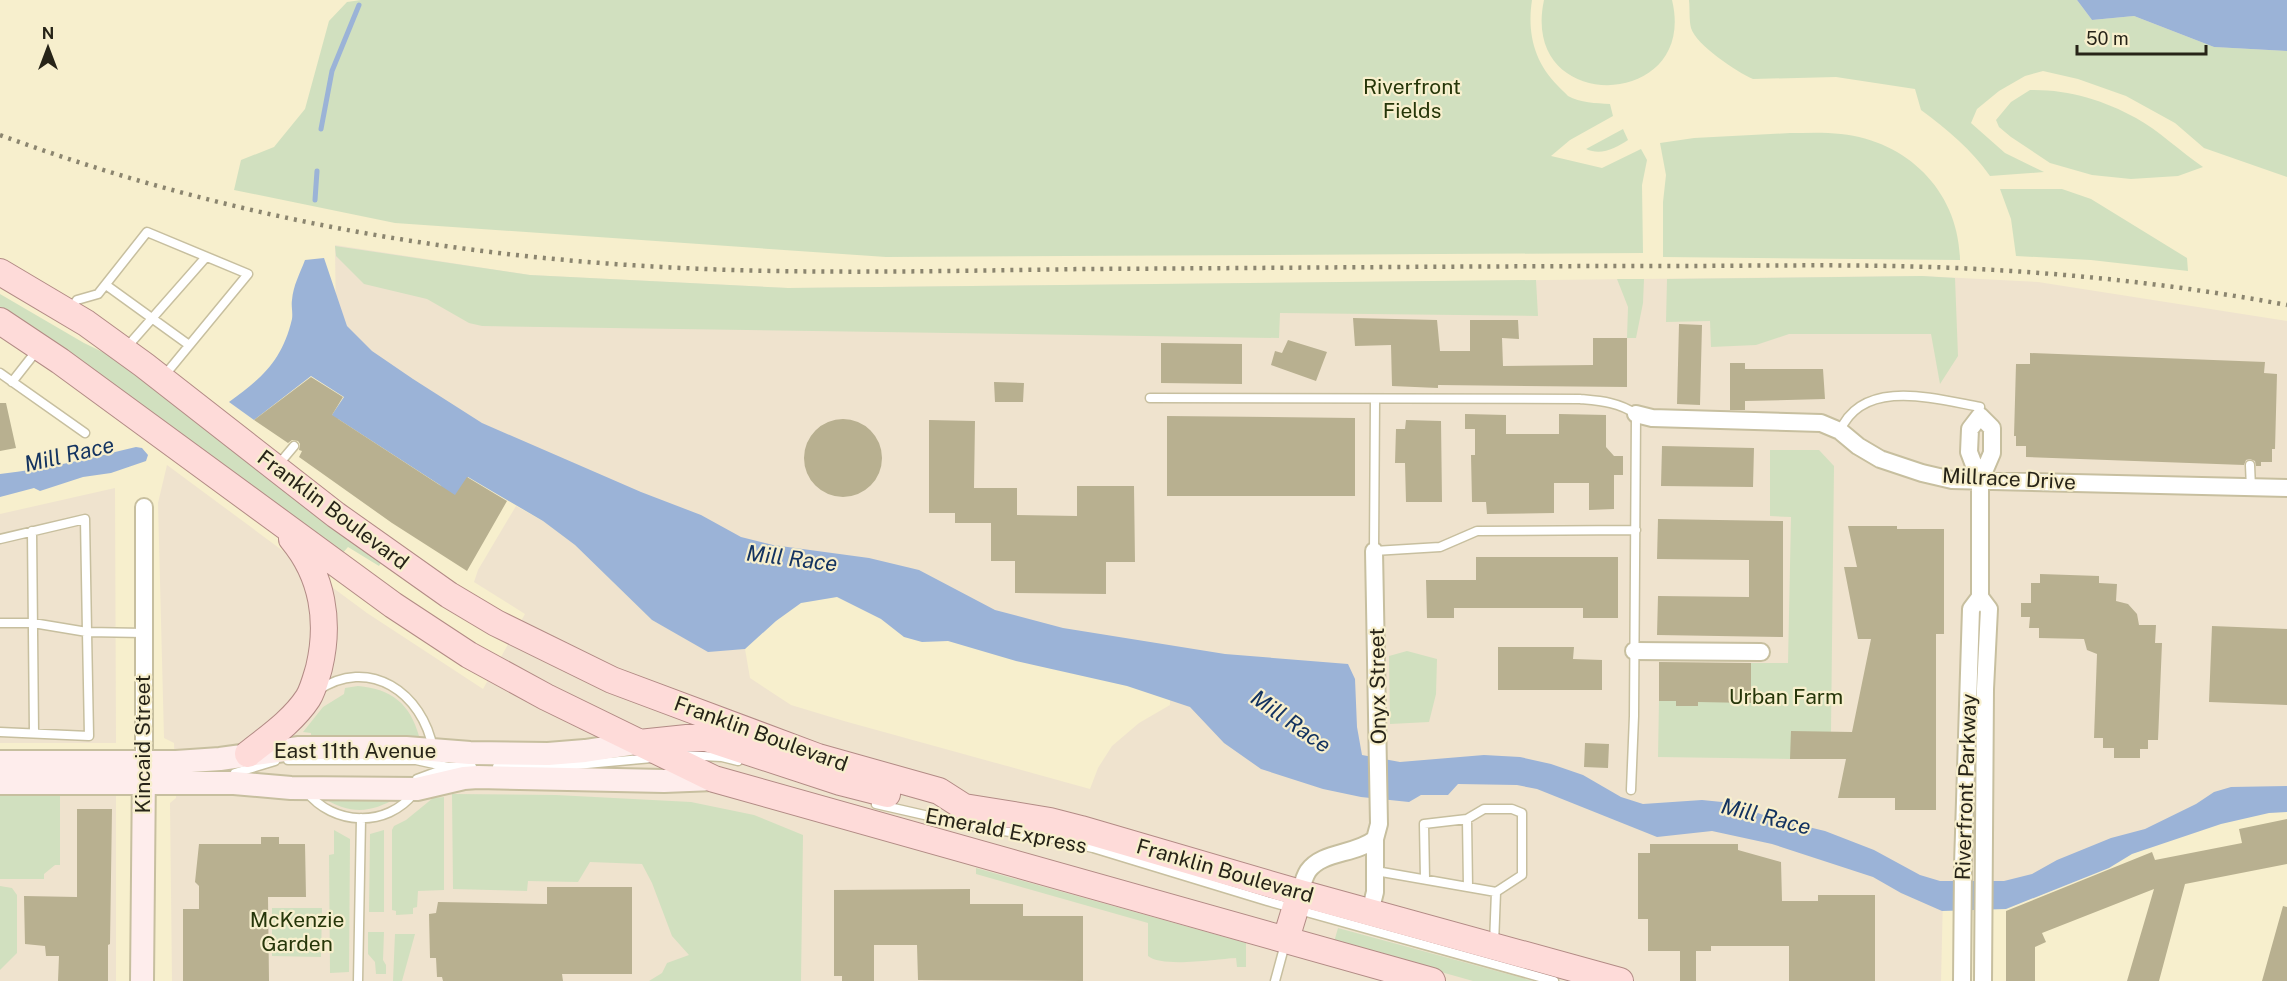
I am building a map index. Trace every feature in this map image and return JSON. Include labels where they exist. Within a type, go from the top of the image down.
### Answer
[{"type":"main road","name":"Franklin Boulevard","points":[[0,272],[68,312],[124,350],[336,515],[449,595],[517,633],[612,680],[818,757],[939,791],[964,807],[1060,824],[1297,901],[1370,912],[1620,981]]},
{"type":"main road","name":"Franklin Boulevard","points":[[0,321],[40,347],[393,605],[469,655],[546,697],[714,779],[1432,981]]},
{"type":"main road","points":[[241,764],[279,730],[308,699],[322,656],[324,613],[314,571],[304,553],[277,520]]},
{"type":"main road","points":[[637,743],[706,738],[840,782],[930,806],[964,807]]},
{"type":"main road","name":"East 11th Avenue","points":[[0,783],[146,772],[220,759],[241,764],[299,748],[548,754],[637,743]]},
{"type":"main road","name":"East 11th Avenue","points":[[0,762],[146,772],[234,783],[304,788],[417,789],[478,777],[664,781],[714,779]]},
{"type":"main road","name":"Kincaid Street","points":[[142,981],[146,772]]},
{"type":"main road","points":[[1286,939],[1297,901]]},
{"type":"street","name":"Riverfront Parkway","points":[[1980,412],[1992,428],[1992,453],[1980,481],[1980,597],[1989,609],[1985,689],[1983,981]]},
{"type":"street","name":"Millrace Drive","points":[[1636,414],[1652,418],[1821,423],[1840,431],[1858,446],[1880,459],[1952,480],[2287,489]]},
{"type":"street","name":"Kincaid Street","points":[[144,507],[146,772]]},
{"type":"street","name":"Onyx Street","points":[[1370,912],[1376,871],[1379,752],[1374,551]]},
{"type":"street","name":"Riverfront Parkway","points":[[1962,981],[1971,609],[1980,597]]},
{"type":"street","points":[[1634,651],[1761,651]]},
{"type":"street","points":[[1297,901],[1307,873],[1319,861],[1342,852],[1357,850],[1377,831]]},
{"type":"lane","points":[[68,312],[77,300],[98,294],[147,232],[248,274],[161,378]]},
{"type":"lane","points":[[124,350],[206,257]]},
{"type":"lane","points":[[106,285],[189,345]]},
{"type":"lane","points":[[12,382],[40,347]]},
{"type":"lane","points":[[0,373],[85,433]]},
{"type":"lane","points":[[1840,431],[1845,420],[1854,411],[1864,404],[1887,397],[1917,395],[1980,412]]},
{"type":"lane","points":[[1150,398],[1580,399],[1610,402],[1636,414],[1631,790]]},
{"type":"lane","name":"Onyx Street","points":[[1374,551],[1375,400]]},
{"type":"lane","points":[[276,467],[294,446]]},
{"type":"lane","points":[[2250,465],[2251,488]]},
{"type":"lane","points":[[0,539],[85,519],[89,736],[0,732]]},
{"type":"lane","points":[[1374,551],[1440,547],[1477,531],[1636,530]]},
{"type":"lane","points":[[32,531],[34,733]]},
{"type":"lane","points":[[0,623],[33,623],[87,632],[144,633]]},
{"type":"lane","points":[[308,699],[320,689],[348,678],[369,677],[387,682],[404,693],[415,706],[431,739],[433,750]]},
{"type":"lane","points":[[490,767],[576,765],[696,754],[743,762]]},
{"type":"lane","points":[[224,772],[241,764],[281,760],[416,760],[448,767],[479,767]]},
{"type":"lane","points":[[241,764],[282,780],[414,780],[448,767]]},
{"type":"lane","points":[[0,771],[146,772]]},
{"type":"lane","name":"East 11th Avenue","points":[[304,788],[320,806],[347,817],[361,818],[389,813],[406,802],[417,789]]},
{"type":"lane","name":"Emerald Express","points":[[862,800],[977,827],[1055,839],[1297,901],[1554,981]]},
{"type":"lane","points":[[1376,871],[1496,892],[1522,875],[1522,813],[1512,809],[1484,809],[1467,819],[1424,824],[1425,879]]},
{"type":"lane","points":[[358,981],[361,818]]},
{"type":"lane","points":[[1467,819],[1468,887]]},
{"type":"lane","points":[[1494,946],[1496,892]]},
{"type":"lane","points":[[1275,981],[1286,939]]},
{"type":"shaded area","points":[[335,245],[530,275],[788,288],[1922,276],[2038,282],[2287,321],[2287,801],[2264,802],[2005,897],[1943,896],[1941,981],[172,981],[170,803],[176,798],[174,743],[164,738],[158,503],[167,465],[367,613],[483,689],[525,614],[474,582],[478,570],[516,506],[543,521],[575,545],[652,620],[708,651],[745,649],[750,678],[791,705],[1090,789],[1098,768],[1112,746],[1139,723],[1170,705],[1170,667],[1065,652],[501,457],[336,327]]},
{"type":"shaded area","points":[[115,488],[116,743],[0,743],[0,514]]},
{"type":"shaded area","points":[[0,795],[116,795],[116,981],[0,981]]},
{"type":"green space","name":"Riverfront Fields","points":[[361,0],[1532,0],[1532,35],[1543,67],[1568,96],[1588,102],[1610,104],[1613,116],[1570,140],[1551,156],[1602,168],[1641,149],[1647,160],[1642,185],[1643,253],[886,257],[395,223],[234,190],[241,160],[274,147],[305,109],[329,21],[347,2]]},
{"type":"green space","points":[[1544,0],[1672,0],[1673,37],[1660,63],[1637,79],[1609,85],[1581,80],[1557,65],[1543,38]]},
{"type":"green space","points":[[1689,0],[2077,0],[2092,20],[2134,16],[2214,47],[2287,51],[2287,177],[2204,148],[2175,123],[2126,96],[2078,79],[2043,71],[2025,76],[1999,91],[1977,109],[1971,123],[2005,153],[2044,172],[1990,176],[1958,140],[1921,110],[1915,89],[1836,77],[1753,79],[1718,57],[1694,35],[1690,25]]},
{"type":"green space","points":[[2030,90],[2057,91],[2111,106],[2144,123],[2203,167],[2178,176],[2131,179],[2092,175],[2050,163],[2011,137],[1999,127],[1996,120],[2011,102]]},
{"type":"green space","points":[[1623,129],[1628,140],[1618,146],[1597,152],[1586,149]]},
{"type":"green space","points":[[1835,133],[1865,139],[1888,147],[1908,159],[1940,192],[1957,235],[1960,260],[1663,257],[1663,202],[1666,175],[1660,143],[1694,138]]},
{"type":"green space","points":[[2000,189],[2062,189],[2091,199],[2187,258],[2188,271],[2091,260],[2016,256],[2011,219]]},
{"type":"green space","points":[[335,246],[530,275],[788,288],[1536,280],[1538,316],[1280,313],[1279,338],[482,326],[469,323],[427,299],[364,284],[336,256]]},
{"type":"green space","points":[[1922,276],[1955,278],[1958,356],[1940,384],[1931,334],[1789,334],[1756,345],[1711,347],[1710,321],[1666,322],[1667,279]]},
{"type":"green space","points":[[1617,279],[1644,279],[1643,303],[1636,338],[1627,338],[1628,307]]},
{"type":"green space","points":[[0,294],[84,343],[117,359],[381,563],[379,566],[348,547],[341,555],[0,308]]},
{"type":"green space","name":"Urban Farm","points":[[1770,450],[1819,450],[1834,466],[1831,732],[1790,759],[1658,757],[1659,701],[1676,701],[1698,706],[1698,702],[1751,702],[1751,663],[1788,663],[1791,517],[1770,516]]},
{"type":"green space","points":[[1407,651],[1437,659],[1436,694],[1429,722],[1390,724],[1389,656]]},
{"type":"green space","points":[[358,686],[381,691],[398,700],[410,715],[419,736],[311,736],[311,733],[303,732],[323,707],[344,694],[345,688]]},
{"type":"green space","points":[[452,794],[556,795],[691,802],[754,815],[803,835],[801,981],[649,981],[662,973],[667,963],[689,955],[672,936],[652,883],[642,864],[590,862],[578,882],[528,881],[527,891],[453,889]]},
{"type":"green space","points":[[0,796],[60,796],[60,865],[55,865],[44,874],[44,879],[0,879]]},
{"type":"green space","points":[[398,797],[378,807],[360,810],[342,807],[323,798]]},
{"type":"green space","points":[[444,797],[444,890],[418,891],[417,907],[413,908],[413,914],[396,915],[396,911],[392,910],[392,830],[394,826],[406,820],[433,798]]},
{"type":"green space","points":[[334,830],[350,839],[349,972],[330,973],[329,855],[334,854]]},
{"type":"green space","points":[[384,830],[384,912],[369,912],[370,834]]},
{"type":"green space","points":[[976,868],[1246,943],[1246,967],[1237,967],[1236,958],[1177,962],[1155,960],[1148,956],[1148,923],[976,874]]},
{"type":"green space","points":[[0,886],[12,888],[17,895],[17,953],[0,970]]},
{"type":"green space","name":"McKenzie Garden","points":[[272,908],[322,908],[321,957],[272,956]]},
{"type":"green space","points":[[1338,928],[1533,981],[1473,981],[1334,942]]},
{"type":"green space","points":[[368,932],[384,932],[383,960],[386,965],[386,974],[376,974],[375,962],[368,954]]},
{"type":"green space","points":[[395,934],[415,934],[402,981],[393,981]]},
{"type":"water","points":[[2077,0],[2287,0],[2287,51],[2214,47],[2134,16],[2092,20]]},
{"type":"water","points":[[324,258],[347,326],[372,351],[482,423],[641,492],[701,515],[741,537],[773,545],[869,558],[919,570],[995,610],[1063,628],[1225,654],[1348,664],[1355,679],[1357,727],[1362,755],[1400,762],[1484,755],[1520,757],[1583,775],[1621,797],[1643,804],[1702,800],[1732,803],[1771,818],[1825,831],[1874,850],[1920,875],[1940,881],[2004,881],[2032,874],[2057,860],[2111,838],[2145,829],[2196,804],[2214,792],[2231,787],[2287,786],[2287,812],[2269,813],[2221,824],[2132,854],[2109,868],[2006,909],[1942,911],[1901,893],[1873,877],[1772,844],[1712,831],[1657,837],[1537,789],[1517,785],[1458,784],[1448,795],[1421,795],[1409,802],[1361,797],[1323,789],[1261,769],[1224,743],[1190,707],[1127,686],[1016,661],[948,641],[922,642],[904,637],[881,619],[837,597],[801,603],[776,621],[745,649],[708,652],[652,620],[575,545],[543,521],[468,477],[452,502],[440,485],[338,419],[321,431],[344,397],[311,376],[254,420],[229,402],[261,376],[283,346],[292,319],[294,290],[305,260]]},
{"type":"water","points":[[136,447],[142,448],[148,455],[146,461],[111,473],[83,477],[40,491],[34,488],[0,497],[0,474],[52,466]]},
{"type":"building","points":[[1353,318],[1437,320],[1440,351],[1470,351],[1470,320],[1518,320],[1519,339],[1502,338],[1503,366],[1593,365],[1593,338],[1627,338],[1627,387],[1438,385],[1438,388],[1392,386],[1391,345],[1355,346]]},
{"type":"building","points":[[1679,324],[1702,325],[1700,405],[1677,404]]},
{"type":"building","points":[[1288,340],[1327,352],[1316,381],[1271,365],[1275,351],[1282,353]]},
{"type":"building","points":[[1161,343],[1242,344],[1242,384],[1161,383]]},
{"type":"building","points":[[2030,353],[2265,362],[2264,373],[2277,374],[2275,449],[2272,449],[2272,462],[2261,462],[2261,466],[2256,466],[2255,461],[2250,459],[2246,460],[2244,465],[2026,457],[2026,446],[2016,446],[2016,436],[2014,436],[2016,364],[2030,364]]},
{"type":"building","points":[[1730,363],[1745,363],[1745,369],[1823,369],[1825,399],[1745,401],[1745,410],[1730,410]]},
{"type":"building","points":[[311,377],[343,397],[332,415],[455,495],[467,477],[507,501],[467,571],[392,523],[299,457],[302,451],[299,450],[298,441],[292,440],[288,443],[254,420]]},
{"type":"building","points":[[994,382],[1024,383],[1023,402],[995,402]]},
{"type":"building","points":[[0,403],[6,403],[16,448],[0,451]]},
{"type":"building","points":[[1465,414],[1506,415],[1506,434],[1559,434],[1559,414],[1606,415],[1606,447],[1614,456],[1623,456],[1623,475],[1614,475],[1614,509],[1589,510],[1589,483],[1554,483],[1554,513],[1487,514],[1486,502],[1472,502],[1471,455],[1475,455],[1475,429],[1465,429]]},
{"type":"building","points":[[1167,416],[1355,418],[1355,496],[1167,496]]},
{"type":"building","points":[[843,419],[858,422],[871,430],[879,443],[882,458],[879,473],[871,486],[858,494],[843,497],[828,494],[815,486],[807,473],[804,458],[807,443],[815,430],[828,422]]},
{"type":"building","points":[[929,420],[975,421],[974,488],[1017,488],[1017,515],[1077,516],[1077,486],[1134,486],[1135,562],[1106,562],[1106,594],[1015,593],[1015,561],[991,561],[991,523],[955,523],[955,513],[929,513]]},
{"type":"building","points":[[1406,420],[1441,421],[1442,502],[1406,502],[1405,463],[1395,463],[1396,429],[1405,429]]},
{"type":"building","points":[[1662,446],[1754,448],[1753,487],[1661,486]]},
{"type":"building","points":[[1658,519],[1783,521],[1783,637],[1657,635],[1658,596],[1749,597],[1749,560],[1657,559]]},
{"type":"building","points":[[1848,526],[1944,529],[1944,634],[1936,634],[1936,810],[1895,810],[1895,798],[1838,798],[1846,759],[1790,759],[1791,731],[1852,732],[1871,639],[1858,639],[1844,567],[1857,567]]},
{"type":"building","points":[[1476,557],[1618,557],[1618,618],[1583,618],[1583,608],[1454,608],[1454,618],[1427,618],[1426,580],[1476,580]]},
{"type":"building","points":[[2040,574],[2099,576],[2099,583],[2117,584],[2116,601],[2128,604],[2137,614],[2139,625],[2156,625],[2155,643],[2162,643],[2158,740],[2148,740],[2148,749],[2140,749],[2140,758],[2114,758],[2114,748],[2103,748],[2103,738],[2094,738],[2097,654],[2087,650],[2084,639],[2039,638],[2039,628],[2029,628],[2030,617],[2021,617],[2021,603],[2031,603],[2031,583],[2040,583]]},
{"type":"building","points":[[2212,626],[2287,629],[2287,705],[2209,702]]},
{"type":"building","points":[[1498,647],[1574,647],[1573,659],[1602,660],[1602,690],[1498,690]]},
{"type":"building","points":[[1659,662],[1751,663],[1751,703],[1698,702],[1698,706],[1676,706],[1676,701],[1659,701]]},
{"type":"building","points":[[1585,743],[1609,744],[1608,768],[1584,767]]},
{"type":"building","points":[[77,809],[112,809],[108,981],[58,981],[59,956],[46,956],[45,946],[25,944],[24,896],[77,897]]},
{"type":"building","points":[[2287,819],[2287,864],[2185,884],[2159,981],[2127,981],[2154,889],[2042,933],[2046,942],[2035,947],[2035,981],[2006,981],[2006,911],[2152,852],[2155,860],[2242,843],[2239,829]]},
{"type":"building","points":[[261,837],[279,837],[279,844],[305,844],[306,897],[268,897],[269,981],[183,981],[183,909],[199,909],[199,886],[195,882],[199,844],[261,844]]},
{"type":"building","points":[[1650,844],[1738,844],[1738,850],[1781,862],[1782,901],[1818,901],[1818,895],[1875,895],[1875,981],[1789,981],[1789,946],[1711,946],[1711,951],[1696,951],[1696,981],[1680,981],[1680,951],[1648,951],[1648,919],[1638,919],[1638,853],[1650,853]]},
{"type":"building","points":[[547,887],[632,887],[632,974],[562,974],[563,981],[443,981],[442,977],[437,977],[436,958],[430,958],[429,914],[436,913],[438,902],[547,904]]},
{"type":"building","points":[[970,889],[970,904],[1023,904],[1023,916],[1083,916],[1083,981],[918,980],[917,945],[874,945],[874,981],[842,981],[842,976],[834,976],[834,890]]},
{"type":"building","points":[[2283,906],[2287,907],[2287,981],[2262,981]]},
{"type":"waterway","name":"Mill Race","points":[[321,129],[332,71],[359,5]]},
{"type":"waterway","name":"Mill Race","points":[[315,200],[317,171]]},
{"type":"railway","points":[[0,135],[157,186],[317,224],[480,251],[563,260],[700,269],[865,272],[1897,266],[2109,279],[2198,290],[2287,305]]}]
